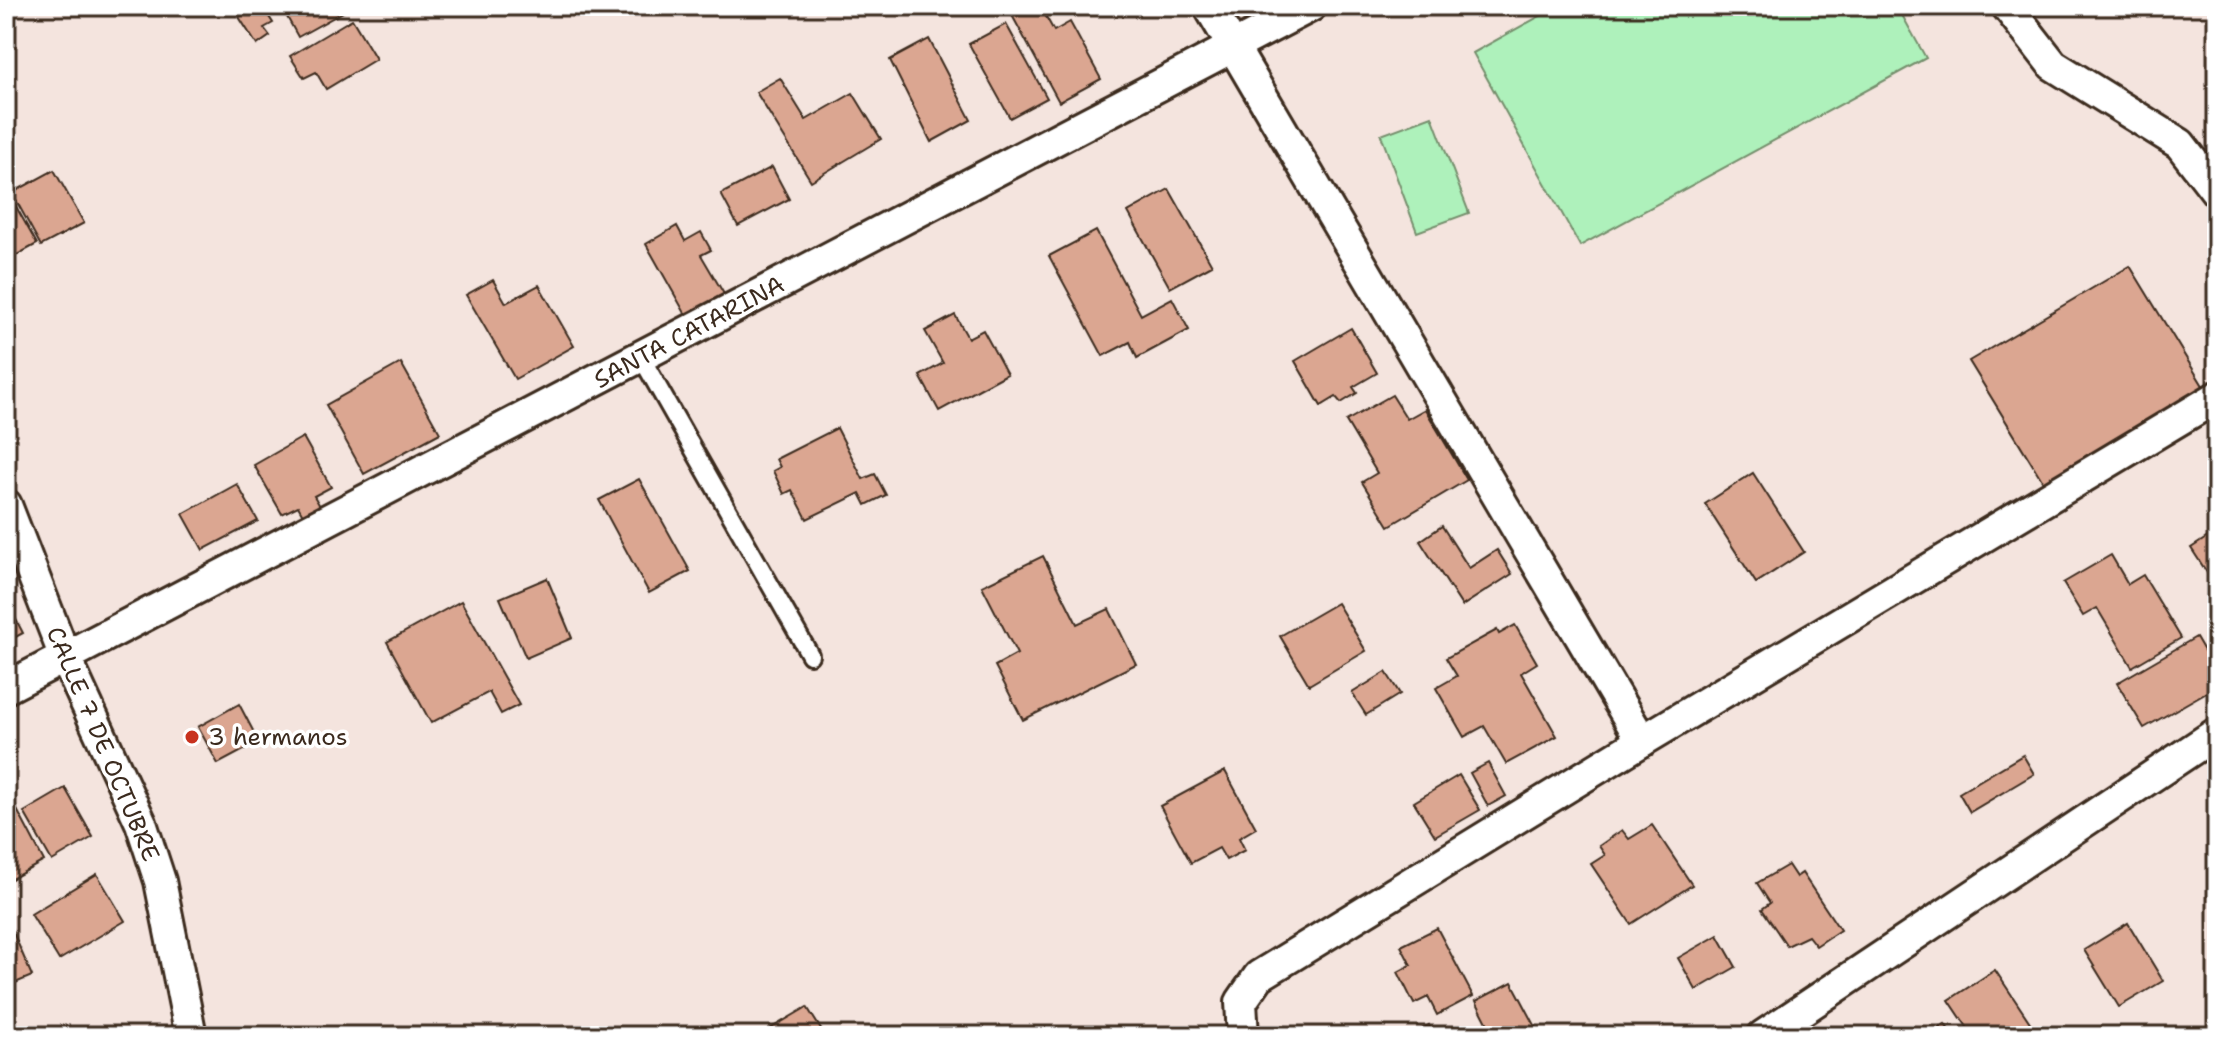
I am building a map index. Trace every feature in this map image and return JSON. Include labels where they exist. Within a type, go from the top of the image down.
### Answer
[{"type":"street","points":[[1209,6],[1642,741]]},
{"type":"street","name":"SANTA CATARINA","points":[[6,688],[1311,6]]},
{"type":"street","points":[[2007,6],[2053,65],[2180,144],[2217,192]]},
{"type":"street","points":[[1243,1036],[1241,1002],[1259,976],[1642,741],[2217,397]]},
{"type":"street","name":"CALLE 7 DE OCTUBRE","points":[[6,505],[65,657],[141,823],[160,881],[191,1036]]},
{"type":"street","points":[[1763,1036],[2217,733]]},
{"type":"lane","points":[[641,357],[810,655]]},
{"type":"green space","points":[[1558,6],[1897,6],[1926,58],[1580,246],[1473,53]]},
{"type":"green space","points":[[1432,116],[1469,213],[1417,232],[1381,135]]},
{"type":"building","points":[[256,6],[262,6],[273,23],[264,28],[270,36],[257,45],[239,17]]},
{"type":"building","points":[[281,6],[349,6],[350,8],[298,37]]},
{"type":"building","points":[[1007,6],[1040,6],[1054,31],[1070,22],[1101,79],[1059,102]]},
{"type":"building","points":[[352,19],[376,59],[326,89],[316,72],[304,78],[290,56]]},
{"type":"building","points":[[1006,24],[1047,98],[1010,118],[969,44]]},
{"type":"building","points":[[929,39],[971,120],[931,142],[890,60]]},
{"type":"building","points":[[780,78],[806,120],[853,93],[881,139],[811,181],[756,92]]},
{"type":"building","points":[[772,167],[789,199],[738,226],[721,194]]},
{"type":"building","points":[[54,170],[84,223],[41,246],[12,193]]},
{"type":"building","points":[[1169,189],[1212,265],[1170,288],[1128,212]]},
{"type":"building","points":[[14,203],[37,244],[6,261],[6,207]]},
{"type":"building","points":[[677,226],[685,241],[701,232],[711,250],[701,255],[724,294],[686,315],[646,244]]},
{"type":"building","points":[[1096,231],[1141,315],[1172,298],[1189,330],[1137,358],[1130,342],[1103,356],[1049,256]]},
{"type":"building","points":[[2130,266],[2205,389],[2045,485],[1969,361]]},
{"type":"building","points":[[493,280],[506,303],[539,285],[574,346],[515,379],[466,295]]},
{"type":"building","points":[[955,315],[968,338],[983,330],[1007,374],[939,411],[920,376],[943,363],[925,331]]},
{"type":"building","points":[[1351,328],[1377,373],[1353,387],[1357,393],[1341,403],[1336,397],[1321,406],[1295,361]]},
{"type":"building","points":[[401,363],[440,433],[364,474],[326,405]]},
{"type":"building","points":[[1392,395],[1407,419],[1425,409],[1467,480],[1389,526],[1362,482],[1377,473],[1346,421]]},
{"type":"building","points":[[837,428],[863,479],[875,474],[886,495],[866,505],[860,493],[807,519],[792,490],[784,494],[773,471],[780,467],[776,459]]},
{"type":"building","points":[[303,437],[331,487],[314,496],[320,506],[303,515],[298,506],[282,514],[254,465]]},
{"type":"building","points":[[1753,473],[1804,552],[1756,583],[1705,504]]},
{"type":"building","points":[[639,479],[690,571],[649,593],[599,500]]},
{"type":"building","points":[[237,484],[258,521],[203,550],[183,514]]},
{"type":"building","points":[[1442,526],[1469,568],[1497,550],[1512,574],[1462,606],[1420,541]]},
{"type":"building","points":[[2217,531],[2217,588],[2191,548]]},
{"type":"building","points":[[2111,555],[2128,584],[2143,575],[2181,638],[2132,667],[2097,608],[2083,616],[2063,583]]},
{"type":"building","points":[[1043,556],[1077,624],[1109,609],[1136,664],[1023,720],[995,666],[1017,654],[982,586]]},
{"type":"building","points":[[547,578],[572,638],[526,658],[500,598]]},
{"type":"building","points":[[461,601],[519,705],[501,714],[489,692],[431,723],[387,642]]},
{"type":"building","points":[[1337,603],[1366,651],[1309,685],[1280,636]]},
{"type":"building","points":[[6,605],[23,633],[6,642]]},
{"type":"building","points":[[1515,625],[1537,663],[1521,673],[1557,736],[1506,764],[1484,726],[1464,737],[1436,688],[1457,676],[1446,658],[1497,630],[1499,634]]},
{"type":"building","points":[[2196,637],[2217,673],[2217,686],[2144,728],[2117,683]]},
{"type":"building","points":[[1386,672],[1400,694],[1366,715],[1352,693]]},
{"type":"building","points":[[239,704],[259,742],[218,764],[198,727]]},
{"type":"building","points":[[2023,755],[2034,774],[1970,812],[1959,793]]},
{"type":"building","points":[[1488,763],[1506,796],[1488,806],[1470,773]]},
{"type":"building","points":[[1225,771],[1256,828],[1239,838],[1245,850],[1226,860],[1219,848],[1191,863],[1160,806]]},
{"type":"building","points":[[1459,775],[1480,810],[1435,836],[1414,802]]},
{"type":"building","points":[[65,788],[93,837],[52,861],[24,812]]},
{"type":"building","points":[[13,802],[44,861],[6,882],[6,806]]},
{"type":"building","points":[[1652,825],[1692,885],[1631,924],[1591,864],[1605,855],[1599,846],[1622,830],[1629,839]]},
{"type":"building","points":[[1788,865],[1796,877],[1802,873],[1840,930],[1816,946],[1808,936],[1787,946],[1762,909],[1770,903],[1757,883]]},
{"type":"building","points":[[97,874],[125,921],[59,960],[31,914]]},
{"type":"building","points":[[6,916],[32,976],[6,987]]},
{"type":"building","points":[[2128,923],[2163,981],[2119,1007],[2084,950]]},
{"type":"building","points":[[1437,928],[1473,996],[1437,1015],[1428,997],[1414,1004],[1398,972],[1411,965],[1401,946]]},
{"type":"building","points":[[1718,935],[1736,967],[1696,990],[1678,958]]},
{"type":"building","points":[[1995,970],[2039,1036],[1973,1036],[1949,1000]]},
{"type":"building","points":[[1512,982],[1537,1029],[1522,1036],[1494,1036],[1476,1001]]},
{"type":"building","points":[[807,1007],[825,1036],[758,1036]]},
{"type":"building","points":[[1945,1024],[1953,1036],[1927,1036]]},
{"type":"building","points":[[1429,1025],[1435,1036],[1410,1036]]},
{"type":"place","name":"3 hermanos","points":[[192,737]]}]
